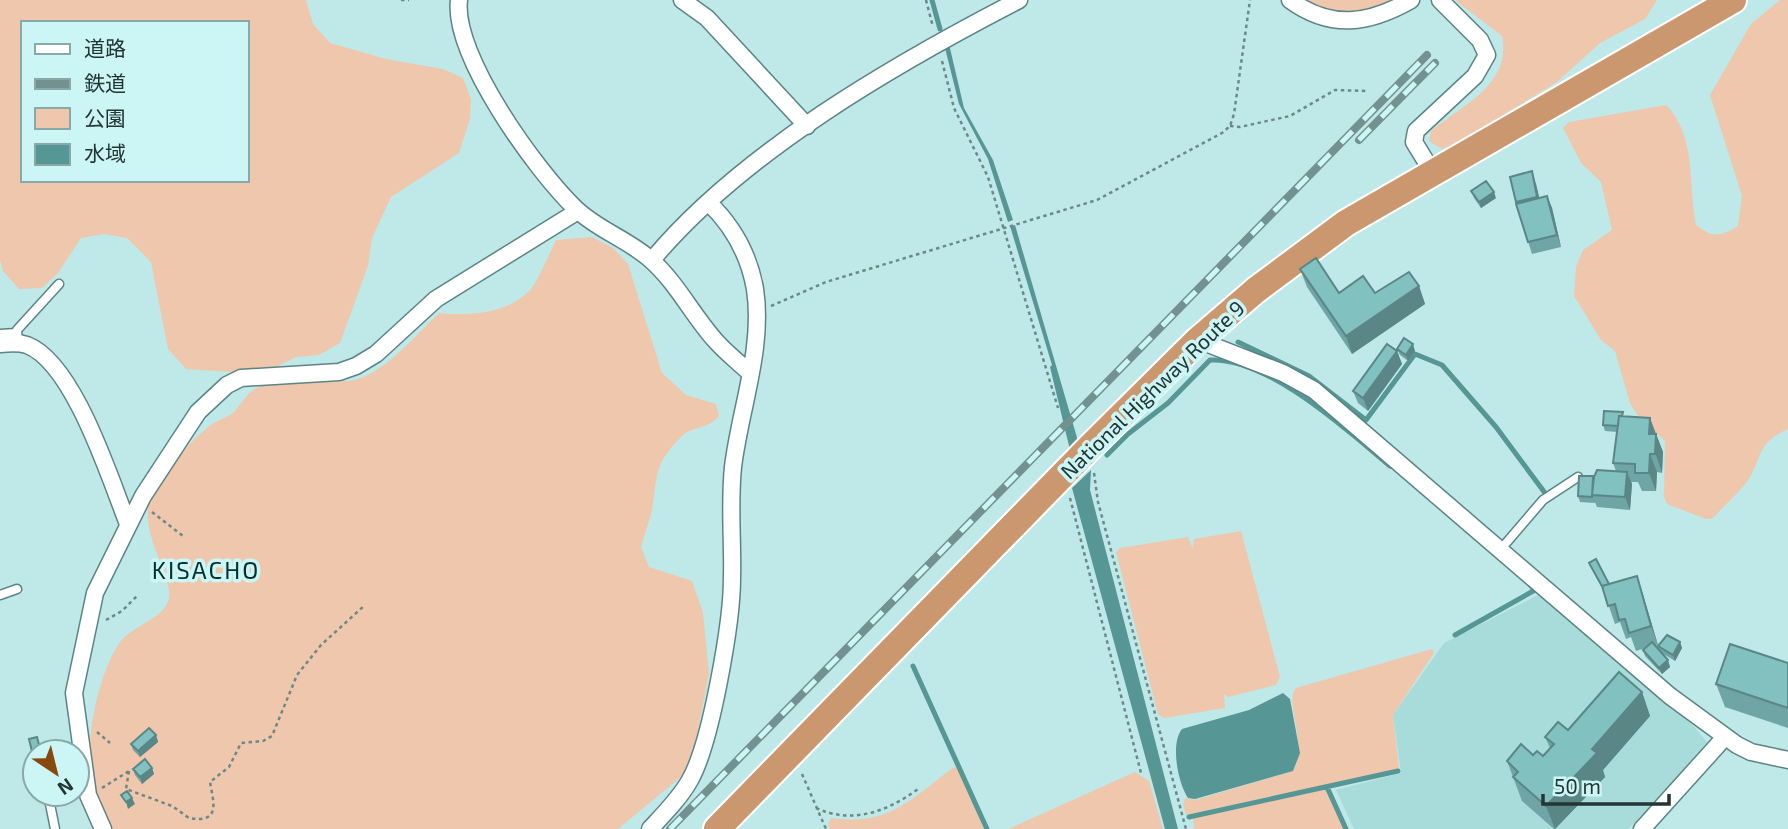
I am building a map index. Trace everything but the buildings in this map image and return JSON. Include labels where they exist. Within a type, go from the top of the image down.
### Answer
[{"type":"highway","name":"National Highway Route 9","points":[[717,829],[1091,446],[1198,341],[1256,290],[1346,223],[1732,0]]},
{"type":"street","points":[[682,0],[707,18],[807,126]]},
{"type":"street","points":[[652,260],[708,202],[753,163],[939,41],[1019,0]]},
{"type":"street","points":[[1290,0],[1322,16],[1354,21],[1382,16],[1411,0]]},
{"type":"street","points":[[1433,173],[1414,142],[1416,131],[1475,76],[1487,55],[1480,40],[1440,0]]},
{"type":"street","points":[[456,2],[471,54],[490,95],[525,147],[578,211],[652,260],[715,341],[749,372]]},
{"type":"street","points":[[650,829],[690,781],[702,751],[732,599],[730,502],[757,312],[752,272],[745,252],[720,214],[708,202]]},
{"type":"street","points":[[80,738],[74,694],[95,593],[143,496],[198,412],[227,385],[241,379],[339,372],[356,366],[376,354],[436,299],[578,211]]},
{"type":"street","points":[[0,344],[17,338],[42,354],[88,418],[128,524]]},
{"type":"street","points":[[1198,341],[1283,373],[1314,390],[1670,696],[1725,737],[1751,752],[1788,760]]},
{"type":"street","points":[[1642,829],[1725,737]]},
{"type":"street","points":[[91,801],[103,829]]},
{"type":"lane","points":[[0,334],[17,338],[58,284]]},
{"type":"lane","points":[[1501,549],[1544,500],[1578,477]]},
{"type":"lane","points":[[0,595],[17,589]]},
{"type":"lane","points":[[51,808],[55,829]]},
{"type":"path","points":[[401,0],[410,0]]},
{"type":"path","points":[[926,0],[935,36]]},
{"type":"path","points":[[1230,126],[1250,0]]},
{"type":"path","points":[[939,49],[954,108],[988,177],[1058,408]]},
{"type":"path","points":[[757,312],[826,282],[1097,200],[1230,126],[1240,127],[1290,116],[1335,90],[1367,91]]},
{"type":"path","points":[[1091,446],[1098,502],[1186,829]]},
{"type":"path","points":[[1063,474],[1141,773]]},
{"type":"path","points":[[143,496],[153,514],[183,536]]},
{"type":"path","points":[[88,629],[122,611],[137,596]]},
{"type":"path","points":[[91,792],[129,771],[126,789],[172,806],[189,818],[207,816],[214,810],[216,803],[210,782],[229,766],[242,743],[263,741],[272,736],[297,675],[321,645],[365,605]]},
{"type":"path","points":[[802,773],[826,829]]},
{"type":"path","points":[[817,808],[844,816],[876,813],[894,806],[918,789]]},
{"type":"shaded area","points":[[1542,593],[1690,722],[1707,742],[1653,806],[1628,829],[1354,829],[1336,790],[1401,773],[1393,715],[1444,643]]},
{"type":"green space","points":[[0,0],[306,0],[313,24],[330,43],[386,59],[443,69],[463,78],[471,99],[470,119],[459,153],[391,197],[372,238],[368,266],[340,343],[319,355],[296,357],[272,369],[231,372],[186,369],[168,349],[151,262],[127,238],[104,234],[81,238],[58,273],[42,288],[19,289],[3,271],[0,260]]},
{"type":"green space","points":[[1297,0],[1398,0],[1369,10],[1347,12],[1325,9]]},
{"type":"green space","points":[[1455,0],[1657,0],[1645,19],[1600,43],[1557,82],[1454,145],[1442,149],[1429,141],[1431,131],[1482,92],[1500,67],[1503,53],[1502,36]]},
{"type":"green space","points":[[1780,0],[1788,0],[1788,429],[1769,441],[1746,483],[1712,519],[1706,519],[1667,504],[1664,496],[1665,441],[1638,416],[1630,403],[1615,351],[1601,340],[1574,296],[1576,267],[1583,250],[1612,230],[1601,182],[1581,163],[1563,128],[1569,122],[1666,105],[1676,117],[1687,146],[1696,225],[1712,234],[1726,232],[1738,226],[1742,196],[1710,95],[1751,24]]},
{"type":"green space","points":[[592,237],[613,248],[628,264],[662,373],[686,395],[716,404],[719,416],[710,424],[682,436],[661,463],[652,510],[641,547],[649,567],[692,581],[703,613],[709,673],[696,741],[683,775],[618,829],[106,829],[91,782],[90,738],[93,718],[103,678],[118,645],[167,604],[167,582],[148,522],[148,507],[158,483],[200,434],[235,411],[257,388],[304,379],[358,379],[396,355],[439,313],[488,312],[512,304],[534,285],[556,240]]},
{"type":"green space","points":[[1241,531],[1280,677],[1276,685],[1228,697],[1224,694],[1225,708],[1164,718],[1158,714],[1116,552],[1120,548],[1188,537],[1193,549],[1194,539]]},
{"type":"green space","points":[[1432,649],[1434,653],[1393,715],[1399,769],[1186,815],[1183,803],[1186,798],[1195,800],[1293,771],[1298,748],[1292,703],[1296,688]]},
{"type":"green space","points":[[954,767],[959,768],[984,829],[830,829],[828,824],[831,818],[869,818],[898,808]]},
{"type":"green space","points":[[1135,772],[1149,781],[1163,829],[1008,829]]},
{"type":"green space","points":[[1327,789],[1345,829],[1194,829],[1193,818]]},
{"type":"water","points":[[949,44],[964,108],[993,160],[1013,220],[1008,222],[988,159],[959,104],[945,48]]},
{"type":"water","points":[[1015,225],[1078,441],[1070,450],[1050,367],[1052,365],[1010,226]]},
{"type":"water","points":[[1091,470],[1090,490],[1178,829],[1165,829],[1072,488]]},
{"type":"water","points":[[1283,693],[1290,699],[1300,753],[1293,771],[1195,799],[1188,798],[1181,783],[1176,753],[1178,736],[1182,729],[1249,710]]},
{"type":"waterway","points":[[932,0],[940,29]]},
{"type":"waterway","points":[[1238,342],[1309,376],[1366,420],[1415,354],[1442,365],[1496,427],[1545,493]]},
{"type":"waterway","points":[[1107,455],[1128,434],[1168,403],[1210,360],[1233,362],[1257,370],[1281,383],[1330,416],[1390,466]]},
{"type":"waterway","points":[[1455,635],[1535,590],[1531,586]]},
{"type":"waterway","points":[[913,666],[987,829]]},
{"type":"waterway","points":[[1189,817],[1398,771]]},
{"type":"waterway","points":[[1327,787],[1346,829]]},
{"type":"railway","points":[[670,829],[1427,55]]},
{"type":"railway","points":[[1359,140],[1435,63]]},
{"type":"district","name":"KISACHO","points":[[206,569]]}]
